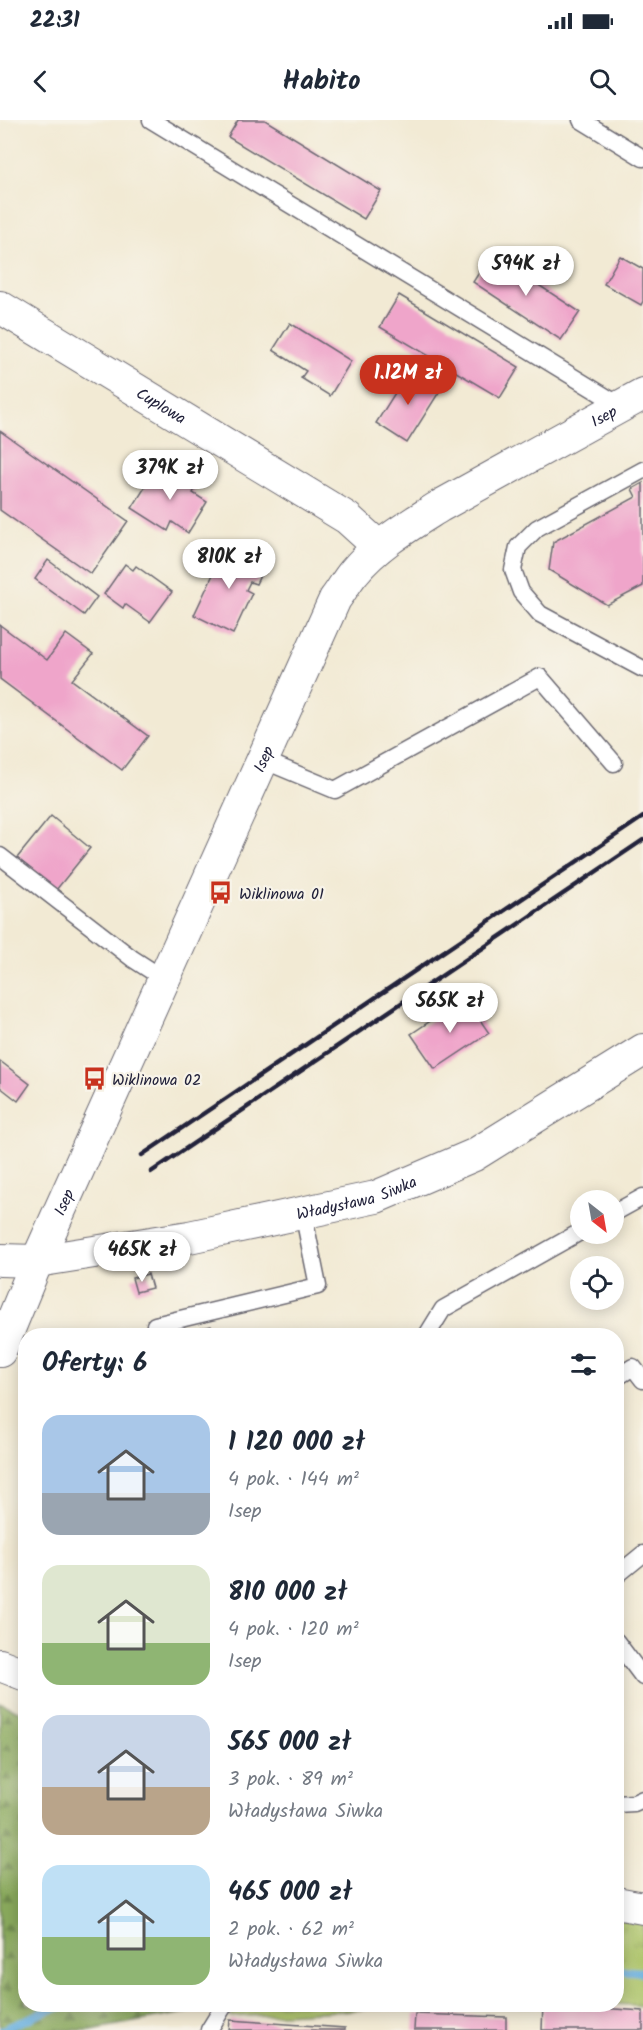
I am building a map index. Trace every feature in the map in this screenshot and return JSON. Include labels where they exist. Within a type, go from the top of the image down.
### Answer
[{"type":"street","name":"Cuplowa","points":[[0,307],[347,518],[379,547]]},
{"type":"street","name":"Isep","points":[[0,1351],[38,1261],[335,598],[354,572],[379,547],[440,506],[632,400]]},
{"type":"street","name":"Władysława Siwka","points":[[0,1260],[38,1261],[189,1237],[376,1197],[474,1155],[643,1050]]},
{"type":"street","points":[[0,1665],[18,1672]]},
{"type":"street","points":[[624,1904],[643,1908]]},
{"type":"lane","points":[[151,120],[632,400]]},
{"type":"lane","points":[[581,120],[643,158]]},
{"type":"lane","points":[[643,470],[537,528],[518,546],[513,570],[522,592],[540,614],[643,669]]},
{"type":"lane","points":[[263,760],[335,790],[540,677],[614,763]]},
{"type":"lane","points":[[0,856],[133,959],[164,979]]},
{"type":"lane","points":[[624,1207],[643,1197]]},
{"type":"lane","points":[[155,1325],[318,1286],[303,1212]]},
{"type":"lane","points":[[432,1328],[443,1309],[570,1238]]},
{"type":"lane","points":[[624,1373],[633,1367],[643,1380]]},
{"type":"lane","points":[[624,1569],[643,1554]]},
{"type":"lane","points":[[624,1652],[643,1677]]},
{"type":"lane","points":[[624,1804],[643,1799]]},
{"type":"lane","points":[[209,2030],[220,2012]]},
{"type":"green space","points":[[0,1703],[18,1711],[18,2012],[189,2012],[90,2030],[0,2030]]},
{"type":"green space","points":[[624,1917],[643,1921],[643,2006],[624,2005]]},
{"type":"green space","points":[[234,2012],[319,2012],[230,2017]]},
{"type":"building","points":[[238,120],[265,120],[381,191],[364,219],[228,137]]},
{"type":"building","points":[[491,254],[580,312],[561,340],[473,282]]},
{"type":"building","points":[[620,256],[643,269],[641,305],[604,284]]},
{"type":"building","points":[[399,295],[519,367],[500,398],[380,327]]},
{"type":"building","points":[[290,323],[351,361],[330,396],[301,378],[306,371],[273,350]]},
{"type":"building","points":[[410,369],[441,389],[407,443],[376,423]]},
{"type":"building","points":[[0,431],[128,521],[91,574],[0,510]]},
{"type":"building","points":[[159,465],[196,487],[193,493],[207,502],[188,533],[172,522],[168,531],[132,508]]},
{"type":"building","points":[[643,483],[643,586],[607,605],[549,570],[553,542],[636,497],[632,489]]},
{"type":"building","points":[[226,547],[265,565],[256,584],[250,582],[246,590],[252,593],[233,634],[194,615]]},
{"type":"building","points":[[48,560],[97,597],[84,615],[35,579]]},
{"type":"building","points":[[125,564],[133,570],[136,566],[172,592],[150,622],[125,604],[123,608],[104,594]]},
{"type":"building","points":[[0,625],[47,660],[66,634],[93,654],[72,680],[148,736],[122,770],[0,679]]},
{"type":"building","points":[[51,816],[90,848],[56,890],[17,858]]},
{"type":"building","points":[[465,998],[489,1033],[435,1069],[411,1034]]},
{"type":"building","points":[[0,1061],[30,1084],[18,1101],[0,1087]]},
{"type":"building","points":[[148,1274],[152,1288],[136,1292],[132,1278]]},
{"type":"building","points":[[643,2011],[643,2030],[542,2030],[543,2012]]},
{"type":"building","points":[[415,2014],[506,2017],[506,2030],[414,2030]]},
{"type":"building","points":[[230,2020],[345,2028],[345,2030],[229,2030]]},
{"type":"waterway","points":[[624,1971],[643,1972]]},
{"type":"waterway","points":[[2,2030],[44,2012]]},
{"type":"railway","points":[[142,1155],[643,817]]},
{"type":"railway","points":[[151,1172],[643,840]]},
{"type":"place","name":"Wiklinowa 01","points":[[221,893]]},
{"type":"place","name":"Wiklinowa 02","points":[[94,1079]]}]
